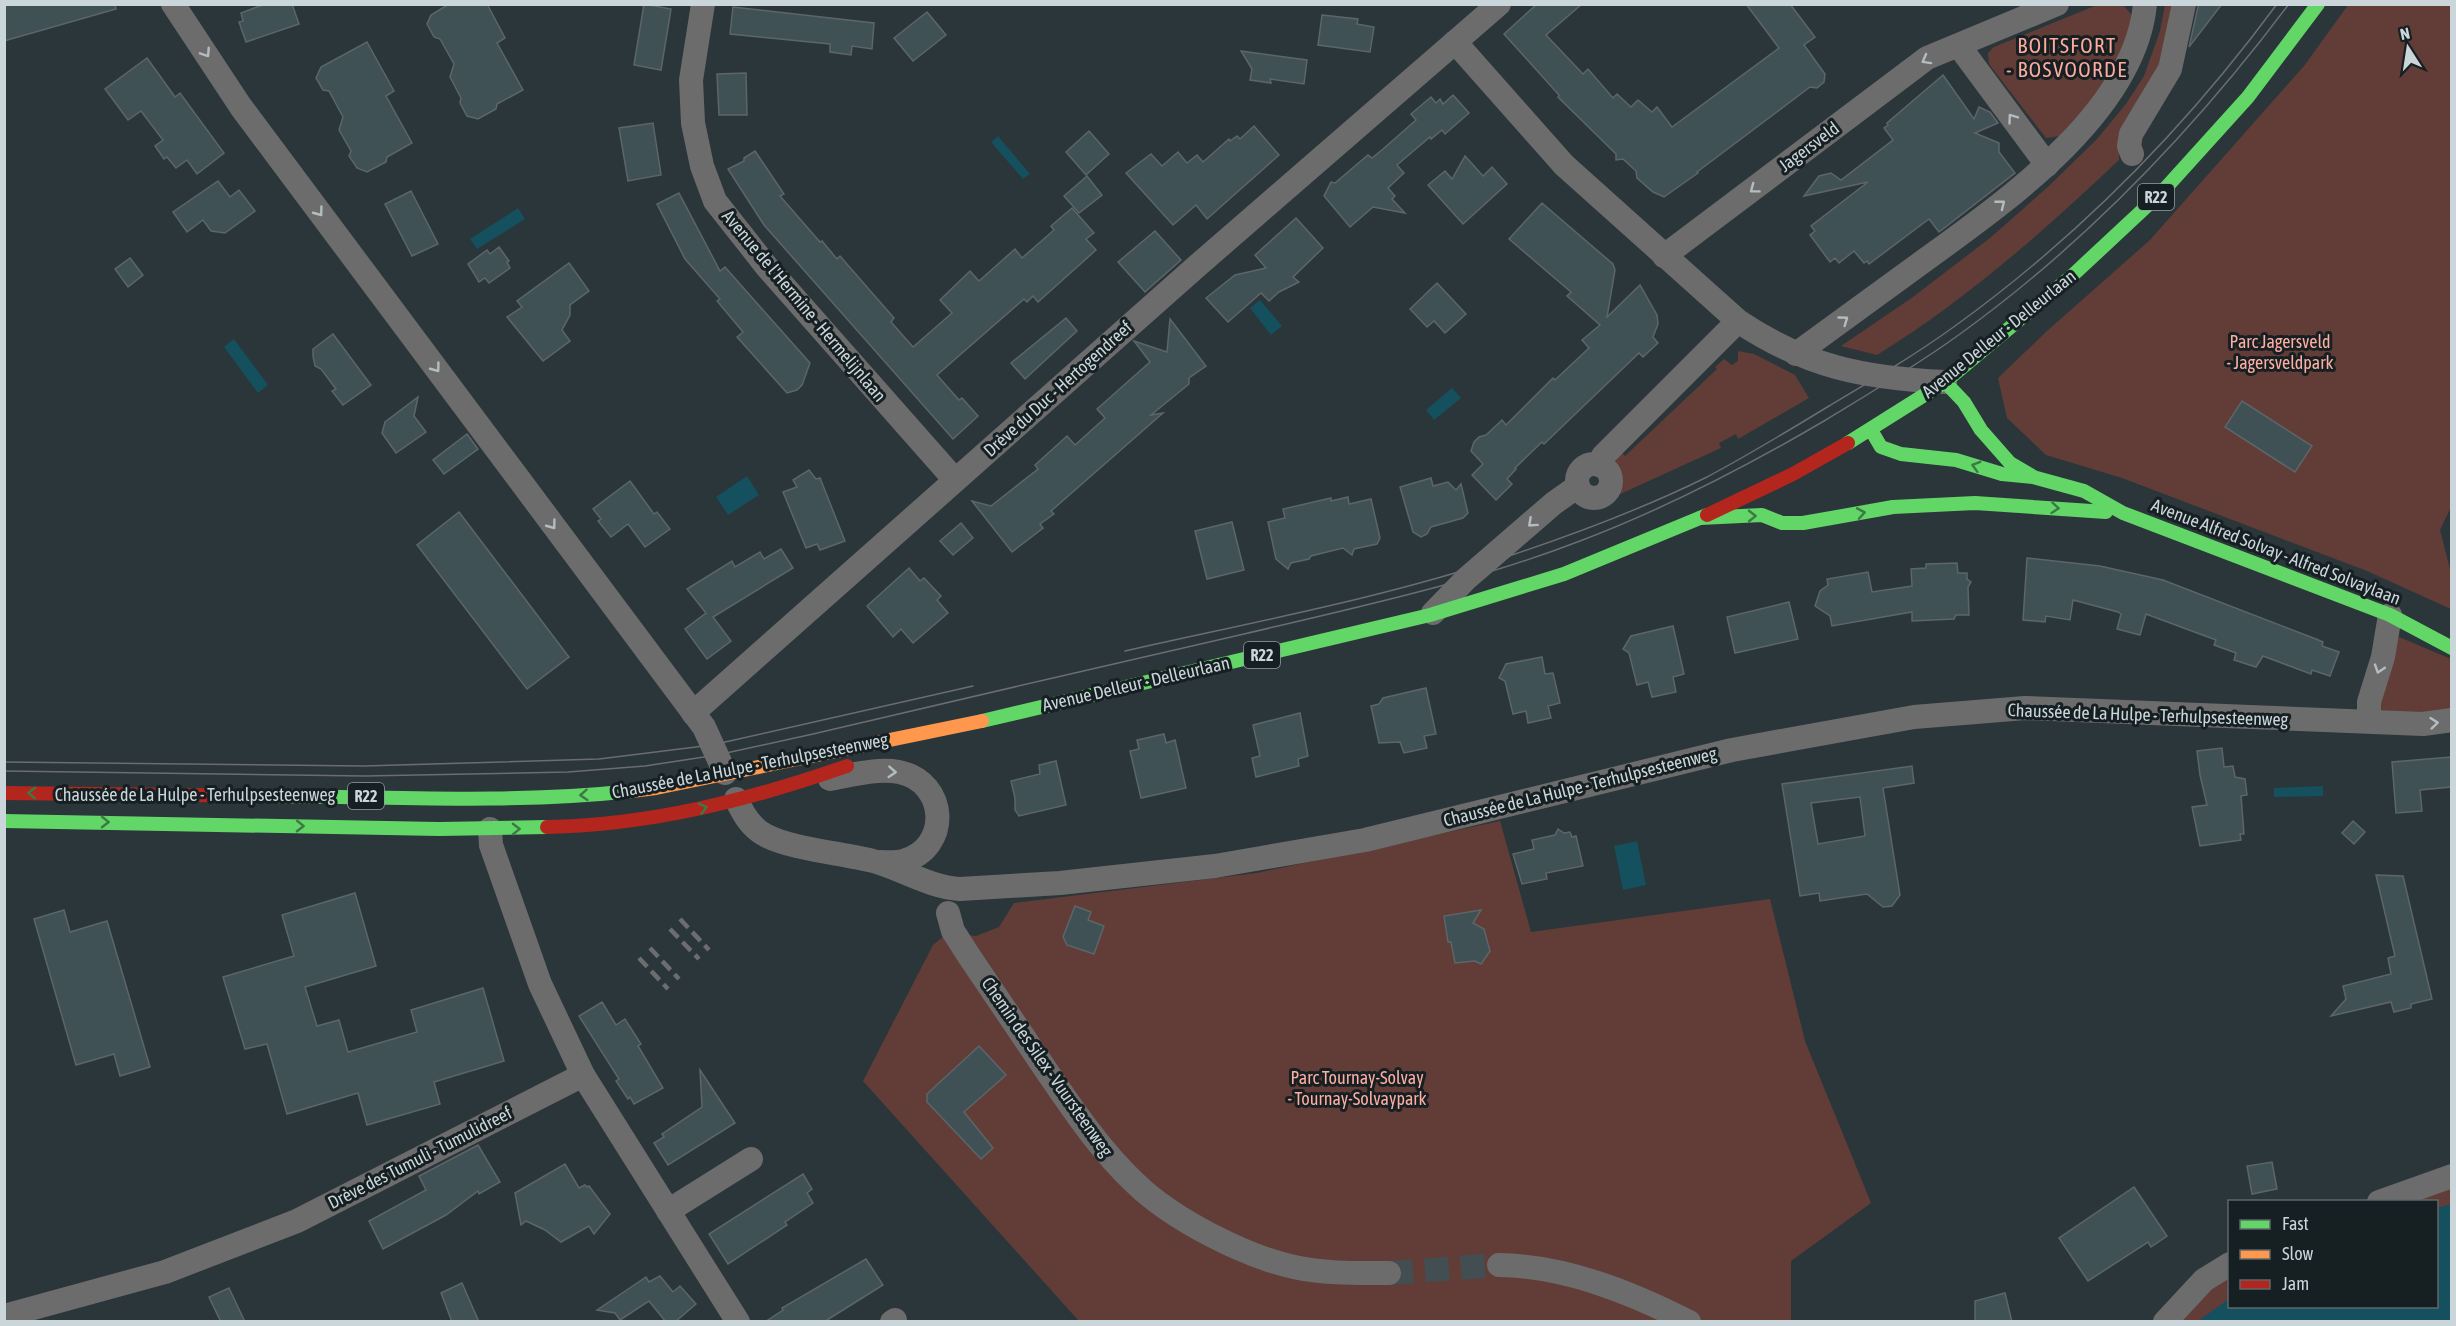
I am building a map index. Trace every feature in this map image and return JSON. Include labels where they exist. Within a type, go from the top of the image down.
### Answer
[{"type":"main road","name":"Avenue Delleur - Delleurlaan","points":[[947,729],[1430,615],[1564,574],[1700,518],[1793,474],[1871,430],[1945,382],[2074,274],[2163,191],[2248,97],[2318,4]]},
{"type":"main road","name":"Avenue Alfred Solvay - Alfred Solvaylaan","points":[[1945,382],[1964,402],[1981,430],[2010,463],[2033,477]]},
{"type":"main road","name":"Avenue Alfred Solvay - Alfred Solvaylaan","points":[[1871,430],[1881,447],[1901,454],[1956,460],[2002,474],[2033,477],[2084,491],[2123,513],[2390,615],[2416,627],[2451,648]]},
{"type":"main road","name":"Avenue Alfred Solvay - Alfred Solvaylaan","points":[[1700,518],[1762,515],[1782,524],[1803,523],[1893,507],[1975,503],[2123,513]]},
{"type":"main road","name":"Avenue Alfred Solvay - Alfred Solvaylaan","points":[[2416,627],[2451,635]]},
{"type":"main road","name":"Chaussée de La Hulpe - Terhulpsesteenweg","points":[[4,793],[499,798],[584,796],[656,788],[947,729]]},
{"type":"main road","name":"Chaussée de La Hulpe - Terhulpsesteenweg","points":[[4,821],[490,829],[587,826],[669,816],[792,785],[947,729]]},
{"type":"main road","points":[[725,773],[736,799]]},
{"type":"street","points":[[173,4],[241,107],[693,713],[707,733],[725,773]]},
{"type":"street","name":"Avenue de l'Hermine - Hermelijnlaan","points":[[703,4],[691,80],[693,123],[702,166],[715,201],[767,267],[955,480]]},
{"type":"street","name":"Drève du Duc - Hertogendreef","points":[[693,713],[1197,266],[1499,4]]},
{"type":"street","name":"Jagersveld","points":[[1665,256],[1927,58],[2057,4]]},
{"type":"street","points":[[1796,354],[1986,216],[2047,165],[2091,117],[2113,88],[2133,51],[2143,23],[2145,4]]},
{"type":"street","points":[[2132,154],[2129,146],[2131,134],[2170,69],[2184,4]]},
{"type":"street","points":[[1455,42],[1564,165],[1738,321],[1771,343],[1847,371],[1876,377],[1945,382]]},
{"type":"street","points":[[1959,46],[2047,165]]},
{"type":"street","points":[[1430,615],[1467,579],[1554,503],[1578,486],[1586,496],[1592,498],[1598,498],[1608,491],[1611,479],[1609,473],[1599,465],[1603,456],[1738,321]]},
{"type":"street","points":[[2375,722],[2369,713],[2369,702],[2383,657],[2390,615]]},
{"type":"street","name":"Chaussée de La Hulpe - Terhulpsesteenweg","points":[[736,799],[747,820],[764,834],[782,841],[874,862],[944,901],[960,889],[1060,883],[1204,867],[1365,840],[1732,750],[1914,717],[2025,708],[2423,724],[2451,720]]},
{"type":"street","points":[[792,785],[888,771],[914,778],[933,794],[938,824],[935,834],[920,852],[903,861],[874,862]]},
{"type":"street","points":[[490,829],[491,845],[540,984],[583,1075],[738,1322]]},
{"type":"street","name":"Chemin des Silex - Vuursteenweg","points":[[920,852],[942,874],[944,901],[953,931],[969,956],[1078,1116],[1110,1157],[1151,1198],[1209,1233],[1268,1260],[1296,1267],[1344,1273],[1389,1273]]},
{"type":"street","name":"Drève des Tumuli - Tumulidreef","points":[[17,1316],[165,1272],[297,1221],[583,1075]]},
{"type":"street","points":[[668,1211],[751,1159]]},
{"type":"street","points":[[2385,1200],[2451,1176]]},
{"type":"street","points":[[1499,1265],[1544,1269],[1605,1285],[1689,1322]]},
{"type":"street","points":[[2165,1322],[2204,1280],[2228,1265]]},
{"type":"green space","points":[[2097,5],[2123,5],[2131,14],[2133,25],[2106,86],[2061,136],[2046,138],[1989,64],[1988,53],[1994,47]]},
{"type":"green space","points":[[2165,5],[2177,5],[2174,36],[2119,147],[2119,160],[2003,264],[1910,334],[1877,355],[1841,346],[1913,297],[1990,238],[2050,185],[2097,139],[2126,104],[2144,76],[2160,31]]},
{"type":"green space","name":"Parc Jagersveld - Jagersveldpark","points":[[2348,5],[2451,5],[2452,505],[2440,530],[2451,573],[2451,609],[2367,571],[2122,478],[2046,455],[2007,418],[1998,378],[2047,331],[2150,240],[2304,66]]},
{"type":"green space","points":[[1738,351],[1754,354],[1795,375],[1809,398],[1738,439],[1736,434],[1719,443],[1721,448],[1605,501],[1611,497],[1616,487],[1616,457],[1621,452],[1625,456],[1717,369],[1715,367],[1724,359],[1732,365],[1738,361]]},
{"type":"green space","points":[[2399,637],[2451,659],[2451,712],[2443,714],[2383,711],[2378,704],[2394,641]]},
{"type":"green space","name":"Parc Tournay-Solvay - Tournay-Solvaypark","points":[[1500,821],[1531,932],[1770,899],[1805,1041],[1871,1203],[1791,1261],[1791,1321],[1079,1321],[863,1081],[933,945],[948,933],[976,936],[999,927],[1014,903],[1257,873]]},
{"type":"green space","points":[[2451,1184],[2451,1321],[2176,1322],[2214,1284],[2228,1276],[2228,1308],[2438,1308],[2438,1200],[2396,1200]]},
{"type":"water","points":[[998,136],[1030,174],[1023,179],[991,142]]},
{"type":"water","points":[[518,208],[525,219],[477,249],[470,239]]},
{"type":"water","points":[[1260,300],[1282,326],[1271,335],[1250,308]]},
{"type":"water","points":[[234,339],[268,385],[258,393],[224,347]]},
{"type":"water","points":[[1452,388],[1461,398],[1434,420],[1426,410]]},
{"type":"water","points":[[747,476],[759,495],[728,515],[716,497]]},
{"type":"water","points":[[2323,786],[2323,796],[2274,797],[2274,788]]},
{"type":"water","points":[[1637,841],[1646,885],[1623,890],[1614,846]]},
{"type":"water","points":[[2451,1204],[2451,1321],[2198,1321],[2228,1300],[2228,1308],[2438,1308],[2438,1208]]},
{"type":"building","points":[[4,4],[115,4],[116,9],[4,41]]},
{"type":"building","points":[[265,4],[292,4],[299,24],[246,42],[239,22],[243,21],[241,13]]},
{"type":"building","points":[[449,4],[487,4],[505,38],[497,43],[523,90],[497,104],[496,109],[478,119],[467,116],[460,103],[461,98],[450,77],[454,64],[440,39],[434,37],[427,24],[431,15]]},
{"type":"building","points":[[644,4],[671,9],[661,70],[634,65]]},
{"type":"building","points":[[1537,4],[1582,4],[1546,35],[1583,74],[1588,69],[1613,98],[1617,94],[1631,107],[1638,100],[1652,112],[1657,107],[1672,127],[1779,48],[1746,4],[1790,4],[1815,37],[1804,45],[1825,74],[1824,82],[1817,88],[1810,87],[1664,197],[1653,192],[1637,178],[1636,171],[1623,159],[1616,160],[1616,154],[1558,97],[1559,95],[1504,34]]},
{"type":"building","points":[[2198,4],[2222,4],[2189,47],[2198,7]]},
{"type":"building","points":[[733,7],[874,23],[872,49],[852,46],[851,55],[830,52],[830,44],[730,34]]},
{"type":"building","points":[[927,12],[946,35],[913,61],[894,38]]},
{"type":"building","points":[[1322,15],[1358,19],[1357,24],[1374,27],[1370,52],[1318,45]]},
{"type":"building","points":[[367,42],[394,91],[386,96],[412,143],[387,157],[386,162],[367,172],[357,168],[349,156],[351,151],[339,130],[343,117],[329,91],[323,90],[316,78],[321,67]]},
{"type":"building","points":[[1241,51],[1307,60],[1304,84],[1270,79],[1271,83],[1250,80],[1252,69]]},
{"type":"building","points":[[147,58],[175,97],[180,93],[224,153],[197,174],[187,160],[176,168],[167,157],[164,159],[155,146],[163,140],[141,111],[128,120],[105,89]]},
{"type":"building","points":[[746,73],[747,115],[719,115],[717,74]]},
{"type":"building","points":[[1943,75],[1974,119],[1979,107],[1990,112],[1998,123],[1975,133],[1999,143],[1999,152],[2015,173],[1939,232],[1929,219],[1869,264],[1867,261],[1864,263],[1854,251],[1839,263],[1835,258],[1830,262],[1810,235],[1815,231],[1811,226],[1868,182],[1804,196],[1819,176],[1831,173],[1841,180],[1893,140],[1884,128],[1888,125],[1887,123]]},
{"type":"building","points":[[1453,95],[1469,113],[1445,134],[1442,130],[1431,139],[1430,137],[1397,165],[1404,173],[1388,188],[1395,196],[1392,199],[1405,213],[1373,207],[1350,227],[1324,196],[1331,182],[1335,183],[1368,155],[1372,158],[1383,149],[1416,120],[1411,114],[1431,97],[1436,103],[1440,99],[1443,104]]},
{"type":"building","points":[[653,123],[661,175],[628,181],[619,128]]},
{"type":"building","points":[[1254,126],[1279,155],[1207,219],[1196,205],[1173,225],[1126,173],[1151,154],[1162,166],[1178,152],[1187,163],[1197,155],[1203,162],[1229,139],[1230,141],[1237,136],[1240,139]]},
{"type":"building","points":[[1089,131],[1109,154],[1086,175],[1066,152]]},
{"type":"building","points":[[755,151],[784,194],[780,196],[820,242],[822,241],[837,259],[840,256],[894,318],[891,322],[913,347],[952,313],[940,300],[970,271],[979,281],[1015,249],[1022,258],[1054,230],[1051,226],[1072,208],[1094,233],[1086,239],[1096,250],[1038,302],[1033,296],[1027,302],[1024,299],[937,375],[959,400],[962,398],[978,416],[953,439],[764,225],[728,169],[744,161],[744,158]]},
{"type":"building","points":[[1465,156],[1483,176],[1492,167],[1507,184],[1463,224],[1428,185],[1445,171],[1452,179]]},
{"type":"building","points":[[1087,176],[1102,195],[1079,213],[1064,196]]},
{"type":"building","points":[[218,181],[230,197],[239,190],[255,211],[225,233],[211,231],[203,220],[187,232],[173,212]]},
{"type":"building","points":[[411,191],[438,244],[412,256],[385,204]]},
{"type":"building","points":[[679,193],[720,271],[725,267],[810,363],[802,385],[797,390],[787,393],[737,337],[743,332],[717,301],[720,299],[685,259],[657,204]]},
{"type":"building","points":[[1542,203],[1613,264],[1615,270],[1607,317],[1640,285],[1657,315],[1658,324],[1653,337],[1658,343],[1643,357],[1639,353],[1544,444],[1542,442],[1515,468],[1507,479],[1512,484],[1496,500],[1472,475],[1483,464],[1471,451],[1474,442],[1486,435],[1502,420],[1506,425],[1553,378],[1555,380],[1589,348],[1582,340],[1600,325],[1567,296],[1571,292],[1509,239]]},
{"type":"building","points":[[1296,218],[1323,248],[1293,277],[1299,282],[1279,292],[1269,301],[1261,293],[1228,322],[1206,298],[1235,275],[1266,268],[1255,255]]},
{"type":"building","points":[[1155,231],[1181,260],[1145,292],[1118,262]]},
{"type":"building","points":[[499,247],[509,261],[507,262],[510,268],[489,283],[485,278],[479,282],[468,264],[487,250],[490,254]]},
{"type":"building","points":[[130,258],[143,275],[128,287],[115,269]]},
{"type":"building","points":[[569,263],[589,291],[570,305],[570,315],[562,330],[570,341],[543,361],[507,317],[522,307],[517,301]]},
{"type":"building","points":[[1437,283],[1466,314],[1445,333],[1434,321],[1427,327],[1410,309]]},
{"type":"building","points":[[1066,318],[1077,331],[1025,379],[1011,363]]},
{"type":"building","points":[[1170,319],[1206,366],[1189,378],[1189,384],[1151,415],[1163,413],[1051,511],[1054,514],[1040,524],[1043,528],[1012,552],[972,501],[991,506],[1038,469],[1035,465],[1067,436],[1075,445],[1105,418],[1097,409],[1150,362],[1134,341],[1167,352]]},
{"type":"building","points":[[333,334],[371,385],[343,405],[332,391],[336,389],[321,369],[315,366],[313,356],[313,349]]},
{"type":"building","points":[[418,397],[414,416],[426,432],[396,453],[382,433],[385,422]]},
{"type":"building","points":[[2242,401],[2312,446],[2295,472],[2225,427]]},
{"type":"building","points":[[467,434],[478,449],[444,474],[433,460]]},
{"type":"building","points":[[809,470],[816,479],[820,478],[845,541],[820,550],[817,544],[806,548],[783,492],[797,487],[793,480]]},
{"type":"building","points":[[1431,478],[1433,486],[1448,482],[1456,490],[1461,484],[1468,513],[1463,518],[1431,527],[1427,534],[1421,537],[1413,532],[1400,487]]},
{"type":"building","points":[[630,481],[654,514],[657,512],[670,529],[645,547],[628,524],[611,537],[598,521],[601,519],[593,509]]},
{"type":"building","points":[[1348,497],[1349,504],[1371,499],[1380,538],[1377,544],[1354,549],[1352,555],[1343,548],[1311,556],[1309,559],[1291,563],[1288,569],[1276,559],[1268,522],[1285,518],[1283,509],[1331,498],[1331,501]]},
{"type":"building","points":[[459,512],[569,657],[527,689],[417,545]]},
{"type":"building","points":[[1232,522],[1244,570],[1207,579],[1195,531]]},
{"type":"building","points":[[961,523],[973,538],[953,555],[940,541]]},
{"type":"building","points":[[781,549],[793,568],[713,617],[731,641],[707,659],[685,629],[706,613],[687,589],[732,561],[735,567],[760,552],[764,559]]},
{"type":"building","points":[[2027,558],[2100,566],[2163,580],[2316,639],[2323,642],[2322,646],[2339,652],[2330,676],[2312,670],[2311,674],[2263,656],[2256,667],[2234,660],[2236,653],[2214,645],[2216,640],[2146,614],[2140,635],[2117,629],[2121,614],[2118,612],[2073,600],[2070,620],[2046,616],[2045,622],[2023,620]]},
{"type":"building","points":[[1957,563],[1958,573],[1967,573],[1967,579],[1971,582],[1968,587],[1969,615],[1956,615],[1954,619],[1912,621],[1912,612],[1832,626],[1830,616],[1815,606],[1820,591],[1828,585],[1827,579],[1868,572],[1872,592],[1912,586],[1911,569],[1926,568],[1926,564]]},
{"type":"building","points":[[909,568],[920,581],[924,578],[941,596],[937,600],[948,613],[913,643],[901,629],[893,637],[867,606]]},
{"type":"building","points":[[1789,602],[1798,639],[1735,653],[1727,617]]},
{"type":"building","points":[[1673,626],[1684,674],[1673,677],[1676,692],[1652,697],[1648,682],[1637,685],[1629,653],[1623,649],[1631,636]]},
{"type":"building","points":[[1542,657],[1545,674],[1553,673],[1560,703],[1548,706],[1551,718],[1528,723],[1526,711],[1513,714],[1505,681],[1499,678],[1506,664]]},
{"type":"building","points":[[1426,688],[1436,734],[1424,736],[1427,748],[1404,753],[1400,742],[1379,743],[1371,706],[1379,704],[1383,698]]},
{"type":"building","points":[[1300,713],[1308,756],[1298,759],[1299,766],[1256,777],[1252,758],[1260,756],[1253,725]]},
{"type":"building","points":[[1164,734],[1166,743],[1175,740],[1186,788],[1141,798],[1130,751],[1139,749],[1137,740]]},
{"type":"building","points":[[2222,748],[2224,767],[2233,766],[2235,777],[2245,779],[2247,795],[2241,796],[2244,834],[2240,834],[2241,840],[2200,846],[2192,807],[2207,805],[2197,751]]},
{"type":"building","points":[[2451,757],[2451,787],[2420,790],[2422,811],[2396,813],[2392,762]]},
{"type":"building","points":[[1056,761],[1066,805],[1019,816],[1015,810],[1011,781],[1040,774],[1039,765]]},
{"type":"building","points":[[1912,766],[1914,783],[1883,788],[1900,895],[1892,906],[1883,907],[1867,894],[1820,901],[1819,893],[1800,896],[1782,784]],"holes":[[[1860,797],[1865,836],[1818,844],[1811,803]]]},
{"type":"building","points":[[2353,821],[2365,832],[2354,844],[2342,833]]},
{"type":"building","points":[[1558,829],[1564,833],[1570,832],[1572,837],[1576,836],[1583,866],[1546,873],[1547,879],[1522,884],[1513,854],[1534,849],[1532,840],[1555,835]]},
{"type":"building","points":[[2376,875],[2403,876],[2432,999],[2411,1004],[2411,1008],[2394,1012],[2391,1002],[2331,1016],[2346,999],[2343,986],[2391,974],[2388,958],[2395,956]]},
{"type":"building","points":[[355,893],[376,966],[305,987],[317,1026],[339,1020],[348,1052],[417,1032],[411,1010],[483,988],[504,1061],[434,1082],[440,1104],[367,1125],[358,1093],[287,1114],[267,1044],[245,1049],[223,977],[294,956],[282,915]]},
{"type":"building","points":[[1075,906],[1091,912],[1088,920],[1104,926],[1094,954],[1067,945],[1063,937]]},
{"type":"building","points":[[64,910],[70,932],[107,921],[150,1067],[120,1076],[114,1054],[76,1065],[34,919]]},
{"type":"building","points":[[1481,910],[1473,923],[1484,929],[1490,951],[1481,964],[1475,961],[1455,963],[1451,942],[1448,942],[1444,916]]},
{"type":"building","points":[[602,1002],[616,1025],[625,1019],[641,1044],[638,1046],[663,1088],[634,1104],[616,1081],[619,1079],[579,1016]]},
{"type":"building","points":[[979,1046],[1006,1075],[964,1112],[993,1148],[981,1159],[927,1102],[927,1094]]},
{"type":"building","points":[[700,1070],[735,1123],[668,1165],[654,1143],[664,1137],[662,1134],[702,1107]]},
{"type":"building","points":[[478,1145],[500,1182],[479,1194],[478,1191],[446,1215],[383,1249],[369,1221],[426,1190],[419,1176]]},
{"type":"building","points":[[2272,1162],[2277,1189],[2252,1194],[2247,1166]]},
{"type":"building","points":[[565,1164],[579,1188],[589,1186],[610,1214],[594,1234],[589,1226],[561,1242],[545,1230],[526,1221],[521,1225],[515,1193]]},
{"type":"building","points":[[803,1174],[812,1189],[807,1193],[813,1203],[785,1222],[787,1225],[728,1264],[709,1234]]},
{"type":"building","points":[[2134,1187],[2167,1236],[2151,1247],[2148,1242],[2088,1281],[2059,1238]]},
{"type":"building","points":[[866,1259],[883,1285],[824,1322],[765,1322],[783,1310],[782,1308]]},
{"type":"building","points":[[660,1276],[673,1292],[680,1286],[696,1304],[675,1322],[666,1322],[649,1301],[620,1320],[615,1313],[597,1310],[646,1277],[649,1282]]},
{"type":"building","points":[[462,1283],[479,1322],[452,1322],[441,1293]]},
{"type":"building","points":[[229,1288],[245,1322],[221,1322],[209,1297]]},
{"type":"building","points":[[2005,1293],[2012,1322],[1975,1322],[1975,1301]]},
{"type":"tunnel","points":[[1389,1273],[1499,1265]]},
{"type":"tram line","points":[[1125,651],[1366,597],[1462,571],[1534,548],[1608,520],[1705,478],[1736,461],[1924,347],[2000,292],[2045,255],[2087,217],[2168,136],[2206,93],[2277,4]]},
{"type":"tram line","points":[[4,771],[364,776],[568,772],[645,766],[717,755],[813,734],[1244,634],[1456,582],[1539,556],[1644,515],[1735,471],[1858,400],[1960,334],[2051,262],[2136,182],[2216,96],[2289,4]]},
{"type":"tram line","points":[[4,762],[364,766],[599,759],[712,745],[973,686]]},
{"type":"railway","points":[[680,919],[709,950]]},
{"type":"railway","points":[[670,929],[699,959]]},
{"type":"railway","points":[[650,948],[679,979]]},
{"type":"railway","points":[[639,958],[668,989]]},
{"type":"traffic: fast","points":[[1848,443],[1945,382],[2074,274],[2163,191],[2248,97],[2318,4]]},
{"type":"traffic: fast","points":[[1945,382],[1964,402],[1981,430],[2010,463],[2032,476]]},
{"type":"traffic: fast","points":[[1871,430],[1881,447],[1901,454],[1956,460],[2002,474],[2033,477],[2084,491],[2123,513],[2390,615],[2452,648]]},
{"type":"traffic: fast","points":[[1700,518],[1762,515],[1782,523],[1803,523],[1893,507],[1975,503],[2106,512]]},
{"type":"traffic: fast","points":[[982,721],[1430,615],[1564,574],[1707,515]]},
{"type":"traffic: fast","points":[[269,796],[496,799],[632,791]]},
{"type":"traffic: fast","points":[[4,821],[439,829],[547,827]]},
{"type":"traffic: slow","points":[[632,791],[982,721]]},
{"type":"traffic: jam","points":[[1707,515],[1793,474],[1848,443]]},
{"type":"traffic: jam","points":[[547,827],[662,816],[737,800],[847,766]]},
{"type":"traffic: jam","points":[[4,793],[269,796]]},
{"type":"district","name":"BOITSFORT - BOSVOORDE","points":[[2067,58]]}]
